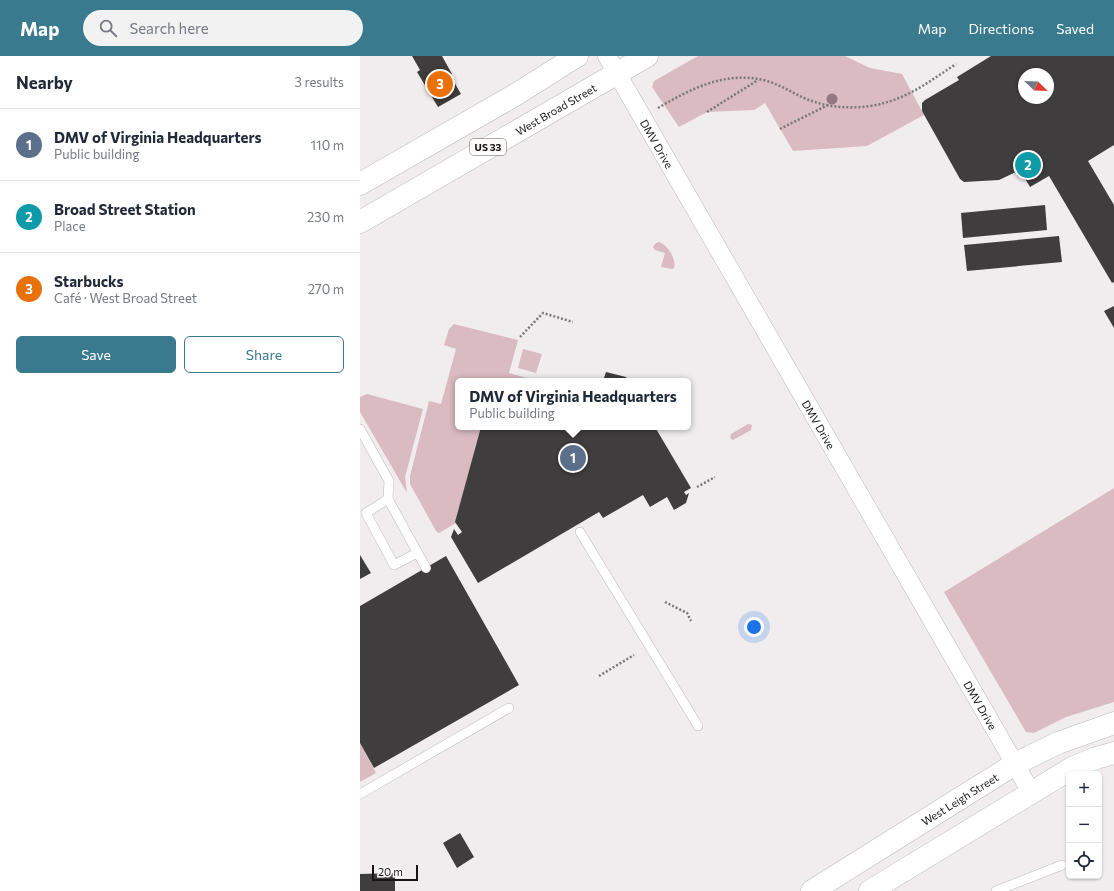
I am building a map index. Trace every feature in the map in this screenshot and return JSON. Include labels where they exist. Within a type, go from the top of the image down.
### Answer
[{"type":"street","name":"US 33","points":[[360,183],[516,95],[577,56]]},
{"type":"street","name":"West Broad Street","points":[[362,221],[612,65],[647,56]]},
{"type":"street","name":"DMV Drive","points":[[612,65],[1031,792]]},
{"type":"street","name":"West Leigh Street","points":[[812,891],[1015,764],[1058,743],[1114,723]]},
{"type":"street","points":[[870,891],[1072,768],[1114,753]]},
{"type":"lane","points":[[360,429],[389,481],[388,500],[426,568]]},
{"type":"lane","points":[[388,500],[366,513],[394,565],[417,553]]},
{"type":"lane","points":[[580,532],[698,726]]},
{"type":"lane","points":[[360,794],[509,708]]},
{"type":"lane","points":[[996,891],[1062,865]]},
{"type":"path","points":[[658,108],[683,92],[716,80],[733,78],[758,80],[778,85],[815,103],[862,106],[884,103],[912,93],[956,64]]},
{"type":"path","points":[[707,112],[758,80]]},
{"type":"path","points":[[780,129],[828,105]]},
{"type":"path","points":[[520,337],[542,313],[573,322]]},
{"type":"path","points":[[697,487],[715,476]]},
{"type":"path","points":[[665,602],[687,613],[691,621]]},
{"type":"path","points":[[599,676],[634,655]]},
{"type":"shaded area","points":[[698,56],[845,56],[870,68],[902,74],[924,115],[867,146],[793,151],[765,103],[754,110],[707,112],[679,127],[652,87],[654,81]]},
{"type":"shaded area","points":[[659,242],[662,243],[671,253],[675,265],[674,268],[661,267],[665,253],[655,250],[653,247]]},
{"type":"shaded area","points":[[454,324],[518,340],[509,373],[527,378],[455,378],[455,430],[480,430],[456,523],[439,533],[436,531],[410,484],[410,476],[429,401],[441,404],[456,349],[444,345],[449,329]]},
{"type":"shaded area","points":[[523,349],[542,354],[536,373],[518,368]]},
{"type":"shaded area","points":[[367,394],[423,409],[405,477],[407,493],[360,412],[360,397]]},
{"type":"shaded area","points":[[748,424],[752,425],[751,430],[733,440],[730,438],[731,434]]},
{"type":"shaded area","points":[[1114,488],[1114,702],[1066,717],[1034,733],[1026,732],[944,592]]},
{"type":"shaded area","points":[[360,743],[376,773],[360,782]]},
{"type":"building","points":[[412,56],[442,56],[452,74],[450,75],[461,94],[438,107],[417,72],[420,70]]},
{"type":"building","points":[[991,56],[1114,56],[1114,145],[1088,161],[1114,205],[1114,282],[1112,283],[1049,176],[1030,187],[1020,170],[999,180],[964,182],[960,179],[922,111],[922,103],[925,100],[959,80],[957,77]]},
{"type":"building","points":[[1045,205],[1047,230],[963,238],[961,213]]},
{"type":"building","points":[[1059,236],[1062,262],[967,271],[964,245]]},
{"type":"building","points":[[1114,306],[1114,328],[1104,311]]},
{"type":"building","points":[[606,372],[626,378],[604,378]]},
{"type":"building","points":[[480,430],[657,430],[691,488],[684,492],[686,495],[689,493],[686,503],[674,510],[667,497],[650,507],[643,495],[603,518],[599,512],[478,583],[451,537],[454,529],[458,535],[462,532],[455,522]]},
{"type":"building","points":[[360,555],[371,573],[360,579]]},
{"type":"building","points":[[446,556],[519,685],[374,768],[360,743],[360,606]]},
{"type":"building","points":[[460,833],[474,857],[457,868],[443,843]]},
{"type":"building","points":[[395,873],[395,891],[360,891],[360,874]]},
{"type":"place","name":"Starbucks","points":[[440,84]]},
{"type":"place","name":"Broad Street Station","points":[[1028,165]]},
{"type":"place","name":"DMV of Virginia Headquarters","points":[[573,458]]}]
